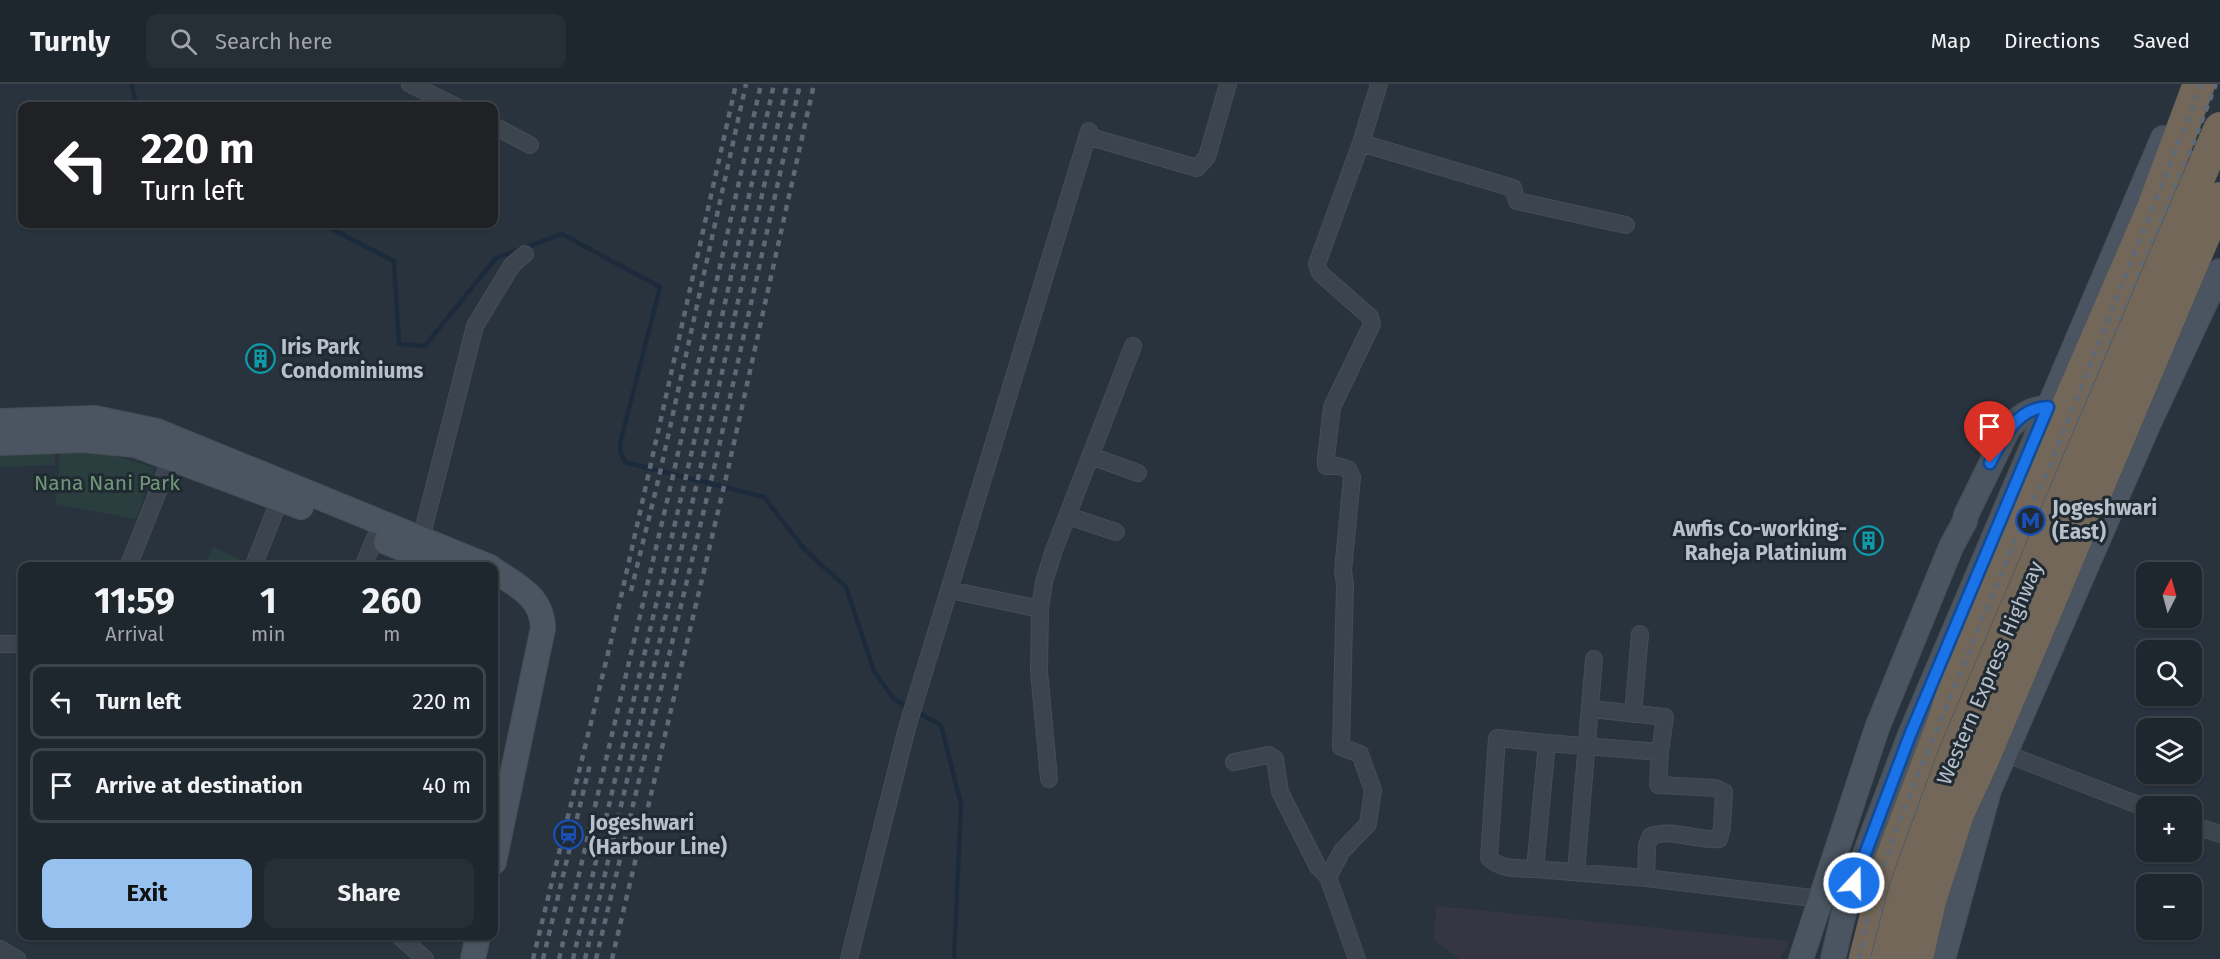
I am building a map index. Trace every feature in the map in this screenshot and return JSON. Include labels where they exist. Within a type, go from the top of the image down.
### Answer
[{"type":"highway","points":[[1865,959],[1888,868],[1929,734],[1966,653],[2057,409],[2153,208],[2199,84]]},
{"type":"highway","name":"Western Express Highway","points":[[1887,959],[1905,890],[1955,752],[2220,128]]},
{"type":"highway","name":"Western Express Highway","points":[[1917,959],[1930,901],[1958,814],[2220,198]]},
{"type":"street","points":[[410,84],[446,102]]},
{"type":"street","points":[[849,959],[907,728],[1088,133],[1197,168],[1207,157],[1228,84]]},
{"type":"street","points":[[1328,877],[1342,851],[1368,824],[1373,790],[1360,754],[1341,747],[1345,584],[1343,571],[1352,477],[1348,469],[1326,466],[1332,407],[1372,324],[1370,317],[1320,273],[1317,264],[1361,143],[1379,84]]},
{"type":"street","points":[[1801,959],[1877,728],[1951,547],[2008,429],[2039,407],[2057,409],[2186,84]]},
{"type":"street","points":[[498,128],[530,145]]},
{"type":"street","points":[[1361,143],[1513,188],[1517,201],[1626,225]]},
{"type":"street","points":[[418,554],[475,326],[512,265],[525,254]]},
{"type":"street","points":[[1943,959],[1989,790],[2148,425],[2220,271]]},
{"type":"street","points":[[1049,779],[1039,671],[1040,609],[1044,582],[1133,346]]},
{"type":"street","points":[[4,432],[174,449],[436,562]]},
{"type":"street","points":[[174,449],[280,499],[375,538],[418,554],[462,562]]},
{"type":"street","points":[[130,562],[174,449]]},
{"type":"street","points":[[1091,456],[1138,473]]},
{"type":"street","points":[[256,562],[280,499]]},
{"type":"street","points":[[1068,516],[1116,532]]},
{"type":"street","points":[[365,562],[375,538]]},
{"type":"street","points":[[498,843],[543,628],[543,619],[537,602],[504,583]]},
{"type":"street","points":[[950,590],[1040,609]]},
{"type":"street","points":[[1633,714],[1640,634]]},
{"type":"street","points":[[0,644],[18,644]]},
{"type":"street","points":[[1576,872],[1594,659]]},
{"type":"street","points":[[1591,709],[1665,717],[1658,784],[1715,788],[1724,792],[1722,828],[1719,839],[1709,840],[1660,832],[1651,836],[1647,845],[1646,878]]},
{"type":"street","points":[[1833,959],[1846,904],[1929,734],[2004,754],[2136,804]]},
{"type":"street","points":[[1660,752],[1497,738],[1489,858],[1495,865],[1502,867],[1646,878],[1820,899]]},
{"type":"street","points":[[1535,869],[1547,742]]},
{"type":"street","points":[[1234,762],[1269,755],[1275,759],[1280,792],[1318,867],[1328,877],[1358,959]]},
{"type":"street","points":[[2202,828],[2220,834]]},
{"type":"street","points":[[404,940],[425,959]]},
{"type":"street","points":[[473,959],[477,940]]},
{"type":"street","points":[[0,950],[17,959]]},
{"type":"shaded area","points":[[1437,906],[1790,941],[1780,959],[1460,959],[1433,939]]},
{"type":"green space","points":[[54,435],[55,465],[0,467],[0,437]]},
{"type":"green space","name":"Nana Nani Park","points":[[60,450],[113,455],[154,468],[136,519],[56,504]]},
{"type":"green space","points":[[213,547],[243,561],[242,562],[206,562]]},
{"type":"waterway","points":[[132,84],[135,102]]},
{"type":"waterway","points":[[330,228],[394,261],[399,344],[425,346],[496,258],[562,234],[660,287],[620,444],[625,462],[764,497],[805,550],[846,587],[874,671],[894,699],[910,708]]},
{"type":"waterway","points":[[917,712],[941,725],[961,804],[954,959]]},
{"type":"railway","points":[[533,959],[612,637],[736,84]]},
{"type":"railway","points":[[631,591],[659,477],[746,84]]},
{"type":"railway","points":[[559,959],[672,480],[761,84]]},
{"type":"railway","points":[[573,959],[691,455],[774,84]]},
{"type":"railway","points":[[585,959],[703,457],[787,84]]},
{"type":"railway","points":[[596,959],[716,460],[800,84]]},
{"type":"railway","points":[[612,959],[729,465],[814,84]]},
{"type":"railway","points":[[1859,959],[1869,907],[1902,814],[2024,519],[2049,468],[2202,84]]},
{"type":"railway","points":[[1872,959],[1883,908],[1914,818],[2190,152],[2216,84]]},
{"type":"railway","points":[[543,959],[590,764]]},
{"type":"place","name":"Iris Park Condominiums","points":[[260,359]]},
{"type":"place","name":"Jogeshwari (East)","points":[[2031,520]]},
{"type":"place","name":"Awfis Co-working- Raheja Platinium","points":[[1868,541]]},
{"type":"place","name":"Jogeshwari (Harbour Line)","points":[[568,835]]},
{"type":"route","points":[[1854,883],[1910,735],[2048,407],[2039,407],[2013,423],[1990,463]]}]
